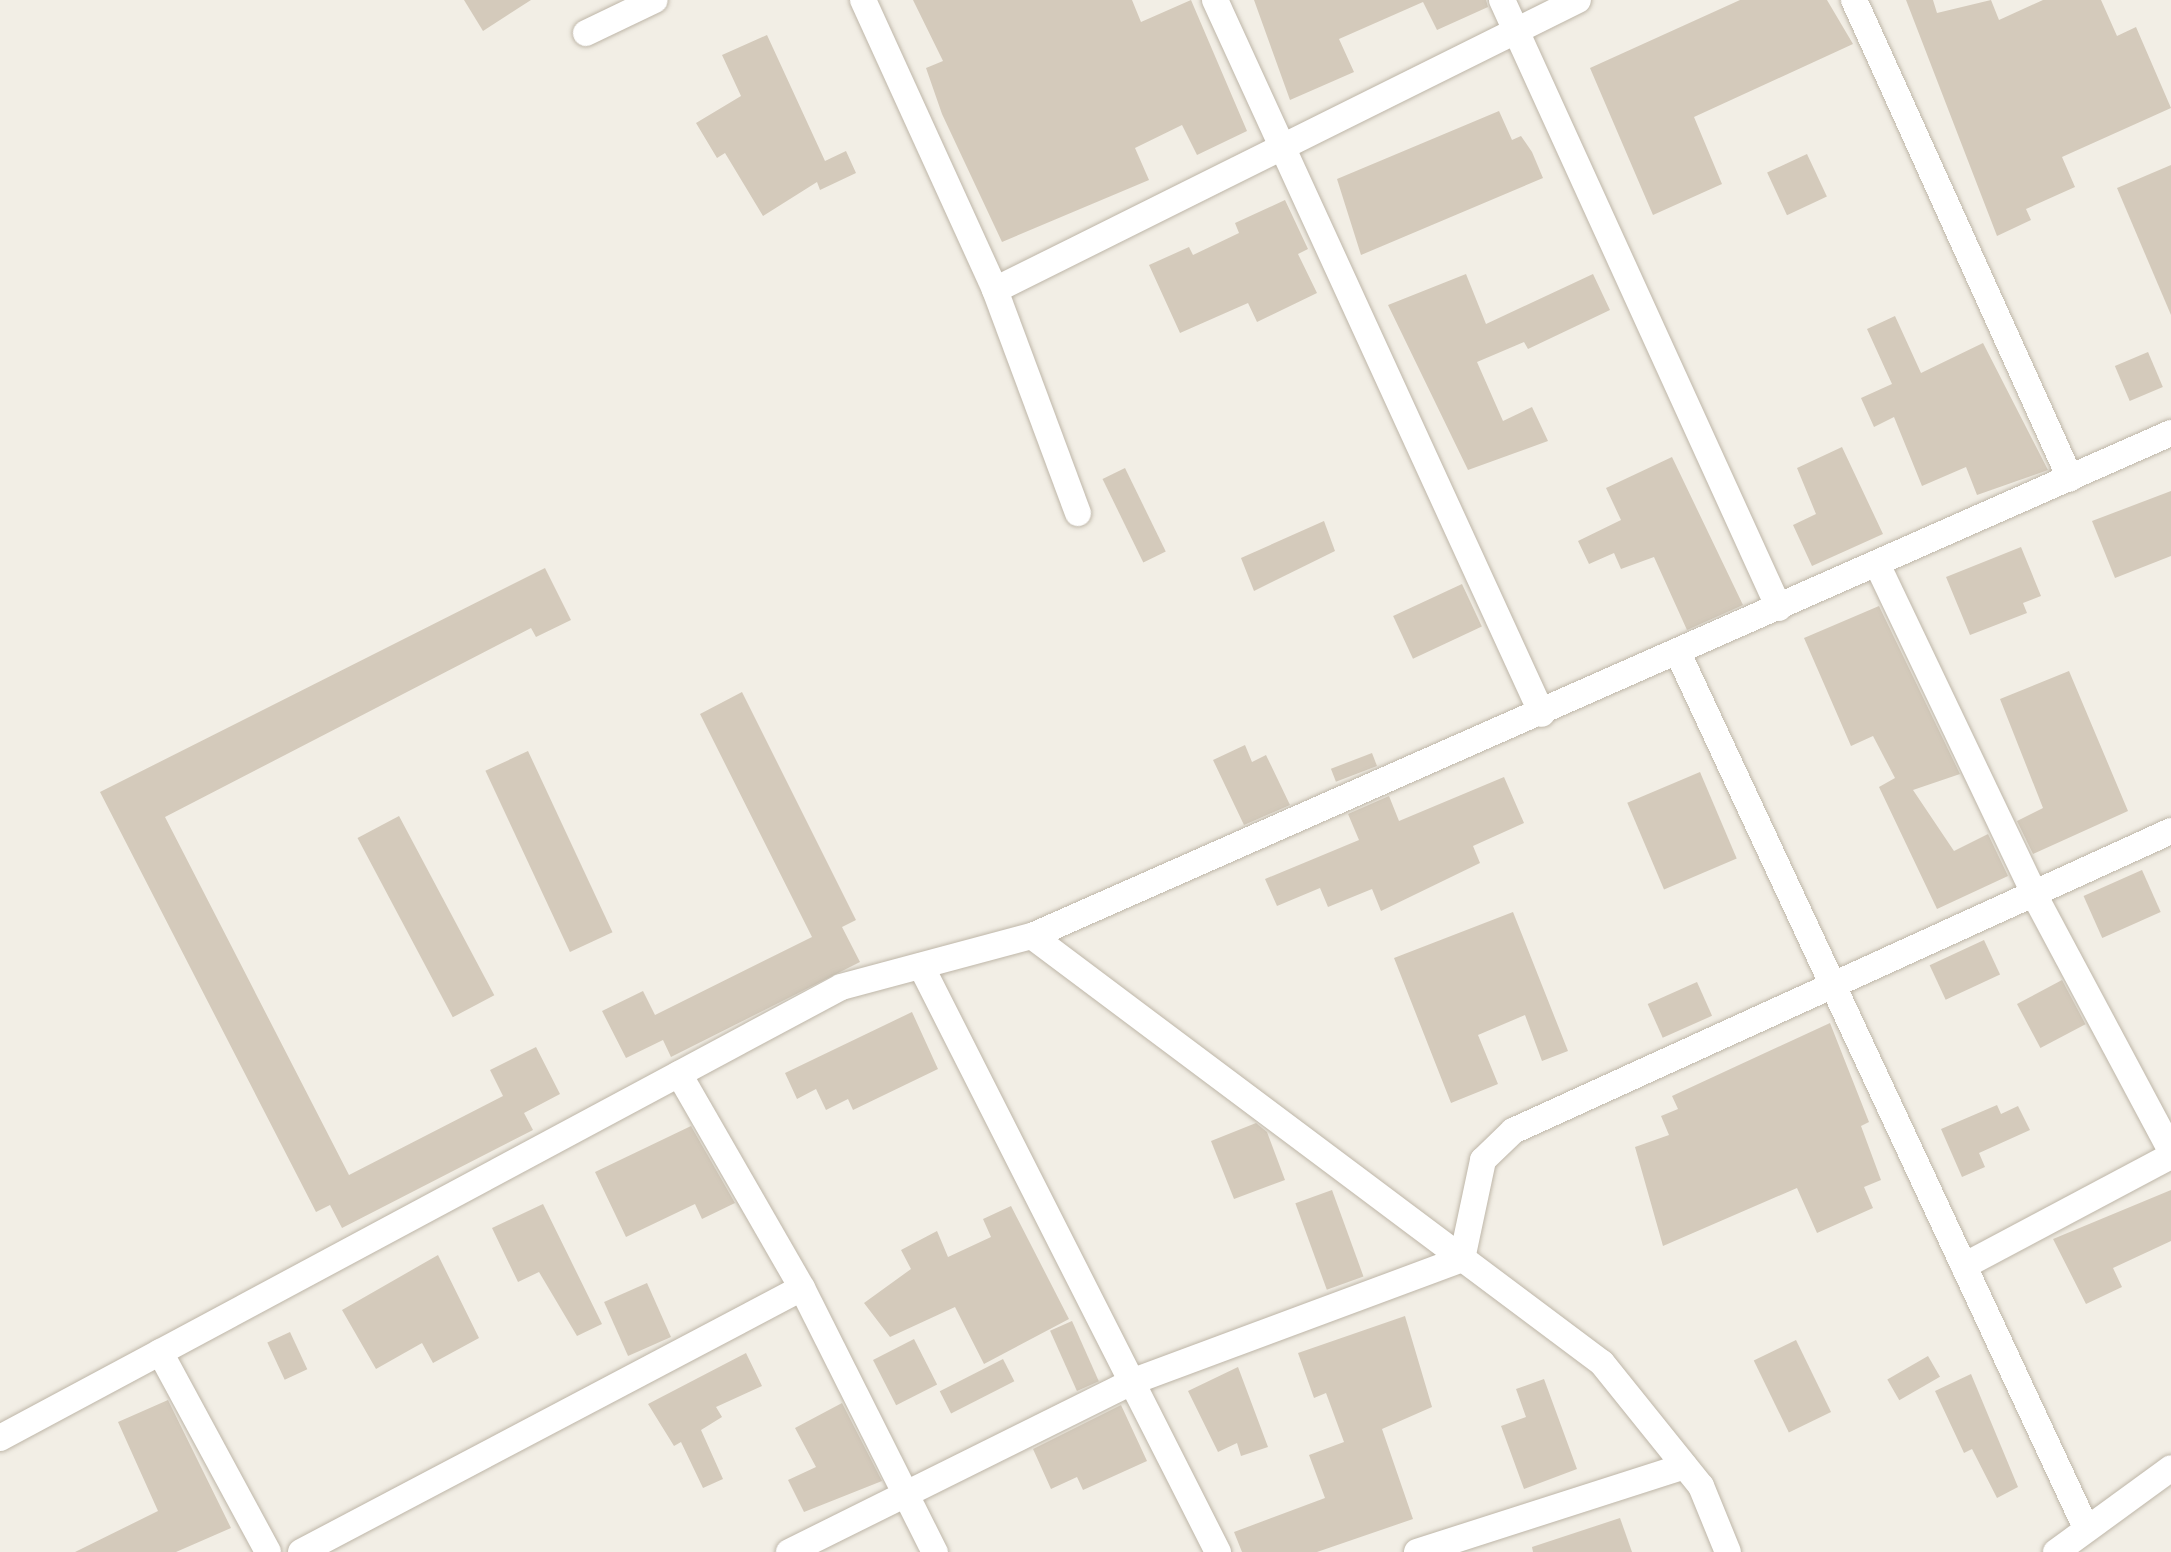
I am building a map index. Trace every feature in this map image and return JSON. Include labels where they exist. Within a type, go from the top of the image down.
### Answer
[{"type":"street","points":[[586,33],[655,0]]},
{"type":"street","points":[[863,0],[995,290],[1078,513]]},
{"type":"street","points":[[1215,0],[1542,714]]},
{"type":"street","points":[[1502,0],[1779,608]]},
{"type":"street","points":[[995,290],[1515,28],[1578,0]]},
{"type":"street","points":[[1854,0],[2070,478]]},
{"type":"street","points":[[0,1438],[841,987],[1032,936],[1542,714],[2171,433]]},
{"type":"street","points":[[1877,564],[2036,898],[2171,1154],[1964,1266]]},
{"type":"street","points":[[1678,653],[2086,1528]]},
{"type":"street","points":[[1462,1259],[1483,1160],[1513,1131],[1832,984],[2036,898],[2171,831]]},
{"type":"street","points":[[1032,936],[1602,1363],[1685,1466],[1728,1552]]},
{"type":"street","points":[[921,966],[1134,1381],[1218,1552]]},
{"type":"street","points":[[679,1074],[802,1288],[935,1552]]},
{"type":"street","points":[[789,1552],[905,1491],[1134,1381],[1462,1259]]},
{"type":"street","points":[[301,1552],[802,1288]]},
{"type":"street","points":[[160,1352],[268,1552]]},
{"type":"street","points":[[1417,1552],[1685,1466]]},
{"type":"street","points":[[2056,1552],[2171,1468]]},
{"type":"building","points":[[464,0],[531,0],[483,31]]},
{"type":"building","points":[[913,0],[1132,0],[1141,22],[1191,0],[1247,131],[1197,155],[1182,125],[1135,148],[1149,180],[1002,242],[942,114],[926,68],[943,61]]},
{"type":"building","points":[[1254,0],[1486,0],[1488,7],[1437,30],[1423,2],[1339,39],[1354,72],[1290,100]]},
{"type":"building","points":[[1740,0],[1827,0],[1853,44],[1694,117],[1722,184],[1653,215],[1590,68]]},
{"type":"building","points":[[1906,0],[1933,0],[1937,13],[1991,0],[1999,20],[2043,0],[2101,0],[2117,36],[2136,27],[2171,108],[2062,157],[2075,187],[2026,209],[2031,220],[1997,236]]},
{"type":"building","points":[[767,35],[825,161],[846,151],[856,173],[820,190],[817,182],[763,216],[725,153],[717,158],[696,123],[741,96],[722,55]]},
{"type":"building","points":[[1499,111],[1512,140],[1521,136],[1532,152],[1543,178],[1361,255],[1337,179]]},
{"type":"building","points":[[1807,154],[1827,197],[1787,215],[1767,173]]},
{"type":"building","points":[[2171,165],[2171,315],[2117,188]]},
{"type":"building","points":[[1285,200],[1308,249],[1298,254],[1317,293],[1257,322],[1248,303],[1180,333],[1149,265],[1189,247],[1193,255],[1239,233],[1235,223]]},
{"type":"building","points":[[1466,274],[1486,324],[1593,274],[1610,310],[1528,349],[1524,342],[1477,362],[1503,421],[1532,407],[1548,441],[1468,470],[1388,305]]},
{"type":"building","points":[[1895,316],[1921,373],[1983,343],[2048,470],[1977,495],[1966,467],[1922,486],[1894,417],[1874,427],[1861,398],[1892,384],[1867,329]]},
{"type":"building","points":[[2148,352],[2163,387],[2130,401],[2115,366]]},
{"type":"building","points":[[1842,447],[1883,534],[1812,566],[1793,525],[1816,514],[1797,468]]},
{"type":"building","points":[[1672,457],[1743,605],[1687,630],[1654,557],[1621,569],[1614,553],[1589,564],[1578,541],[1621,520],[1606,488]]},
{"type":"building","points":[[1125,468],[1166,552],[1143,563],[1103,479]]},
{"type":"building","points":[[2171,491],[2171,556],[2115,578],[2092,521]]},
{"type":"building","points":[[1324,521],[1335,551],[1254,591],[1241,558]]},
{"type":"building","points":[[2021,547],[2041,596],[2023,603],[2027,613],[1970,635],[1946,577]]},
{"type":"building","points":[[545,568],[571,620],[536,637],[531,628],[165,817],[349,1175],[503,1096],[490,1070],[536,1047],[560,1094],[524,1113],[533,1130],[342,1228],[330,1205],[316,1212],[100,792]]},
{"type":"building","points":[[1462,584],[1482,627],[1413,659],[1393,616]]},
{"type":"building","points":[[1879,606],[1960,774],[1913,790],[1954,851],[1988,834],[2008,876],[1937,909],[1879,787],[1895,778],[1873,736],[1851,746],[1804,638]]},
{"type":"building","points":[[2069,671],[2128,811],[2033,854],[2017,821],[2043,808],[2000,699]]},
{"type":"building","points":[[742,692],[856,920],[842,927],[860,962],[671,1057],[663,1040],[626,1058],[602,1011],[643,991],[655,1015],[812,937],[700,714]]},
{"type":"building","points":[[1245,745],[1252,762],[1266,755],[1290,805],[1244,825],[1213,760]]},
{"type":"building","points":[[528,751],[613,932],[570,952],[485,771]]},
{"type":"building","points":[[1372,753],[1377,766],[1336,782],[1331,769]]},
{"type":"building","points":[[1700,772],[1737,859],[1664,889],[1627,803]]},
{"type":"building","points":[[1504,777],[1524,823],[1473,846],[1480,863],[1381,911],[1372,889],[1328,907],[1320,888],[1277,906],[1265,879],[1359,840],[1348,814],[1389,796],[1399,821]]},
{"type":"building","points":[[399,816],[494,995],[453,1017],[358,838]]},
{"type":"building","points":[[2142,870],[2161,912],[2102,938],[2084,896]]},
{"type":"building","points":[[1513,912],[1568,1051],[1542,1061],[1525,1015],[1478,1035],[1498,1084],[1451,1103],[1394,958]]},
{"type":"building","points":[[1984,940],[2000,974],[1946,1000],[1930,965]]},
{"type":"building","points":[[2062,980],[2085,1024],[2040,1048],[2017,1004]]},
{"type":"building","points":[[1697,982],[1712,1016],[1663,1038],[1648,1004]]},
{"type":"building","points":[[912,1012],[938,1069],[853,1110],[848,1099],[826,1110],[816,1089],[797,1099],[785,1073]]},
{"type":"building","points":[[1830,1023],[1869,1122],[1861,1126],[1881,1180],[1864,1187],[1873,1208],[1817,1233],[1797,1188],[1663,1246],[1635,1147],[1669,1135],[1661,1116],[1678,1109],[1672,1096]]},
{"type":"building","points":[[1997,1105],[2001,1114],[2018,1106],[2030,1130],[1979,1153],[1985,1167],[1962,1177],[1941,1129]]},
{"type":"building","points":[[1256,1123],[1267,1132],[1285,1180],[1234,1199],[1211,1141]]},
{"type":"building","points":[[691,1126],[735,1203],[702,1219],[695,1204],[626,1237],[595,1172]]},
{"type":"building","points":[[1332,1190],[1363,1276],[1327,1290],[1295,1203]]},
{"type":"building","points":[[2171,1190],[2171,1241],[2113,1268],[2122,1287],[2086,1304],[2053,1239]]},
{"type":"building","points":[[543,1204],[602,1324],[577,1336],[539,1272],[518,1282],[492,1228]]},
{"type":"building","points":[[1011,1206],[1069,1319],[984,1364],[955,1307],[890,1337],[864,1303],[911,1269],[901,1250],[937,1231],[948,1257],[991,1237],[983,1219]]},
{"type":"building","points":[[438,1255],[479,1338],[433,1363],[422,1343],[376,1369],[342,1310]]},
{"type":"building","points":[[647,1283],[671,1337],[628,1356],[604,1302]]},
{"type":"building","points":[[1405,1316],[1432,1407],[1382,1429],[1413,1519],[1317,1552],[1242,1552],[1234,1532],[1325,1498],[1309,1455],[1344,1442],[1326,1393],[1314,1398],[1298,1353]]},
{"type":"building","points":[[1072,1321],[1099,1381],[1077,1391],[1050,1331]]},
{"type":"building","points":[[290,1332],[307,1369],[285,1380],[267,1343]]},
{"type":"building","points":[[914,1339],[937,1384],[896,1405],[873,1360]]},
{"type":"building","points":[[1796,1340],[1831,1412],[1789,1433],[1754,1361]]},
{"type":"building","points":[[746,1353],[762,1386],[716,1407],[722,1417],[701,1430],[723,1479],[703,1488],[681,1442],[674,1446],[648,1404]]},
{"type":"building","points":[[1928,1356],[1940,1377],[1899,1400],[1887,1380]]},
{"type":"building","points":[[1003,1359],[1014,1381],[951,1414],[940,1391]]},
{"type":"building","points":[[1238,1367],[1268,1447],[1241,1456],[1237,1443],[1218,1452],[1188,1391]]},
{"type":"building","points":[[1971,1374],[2018,1487],[1997,1498],[1972,1449],[1964,1453],[1935,1391]]},
{"type":"building","points":[[1544,1379],[1577,1469],[1524,1489],[1501,1426],[1526,1417],[1516,1389]]},
{"type":"building","points":[[168,1400],[231,1528],[176,1552],[75,1552],[158,1511],[118,1422]]},
{"type":"building","points":[[842,1403],[882,1481],[804,1512],[788,1480],[816,1467],[795,1428]]},
{"type":"building","points":[[1121,1405],[1147,1461],[1083,1490],[1077,1477],[1051,1489],[1033,1449]]},
{"type":"building","points":[[1620,1518],[1632,1552],[1533,1552],[1532,1547]]}]
